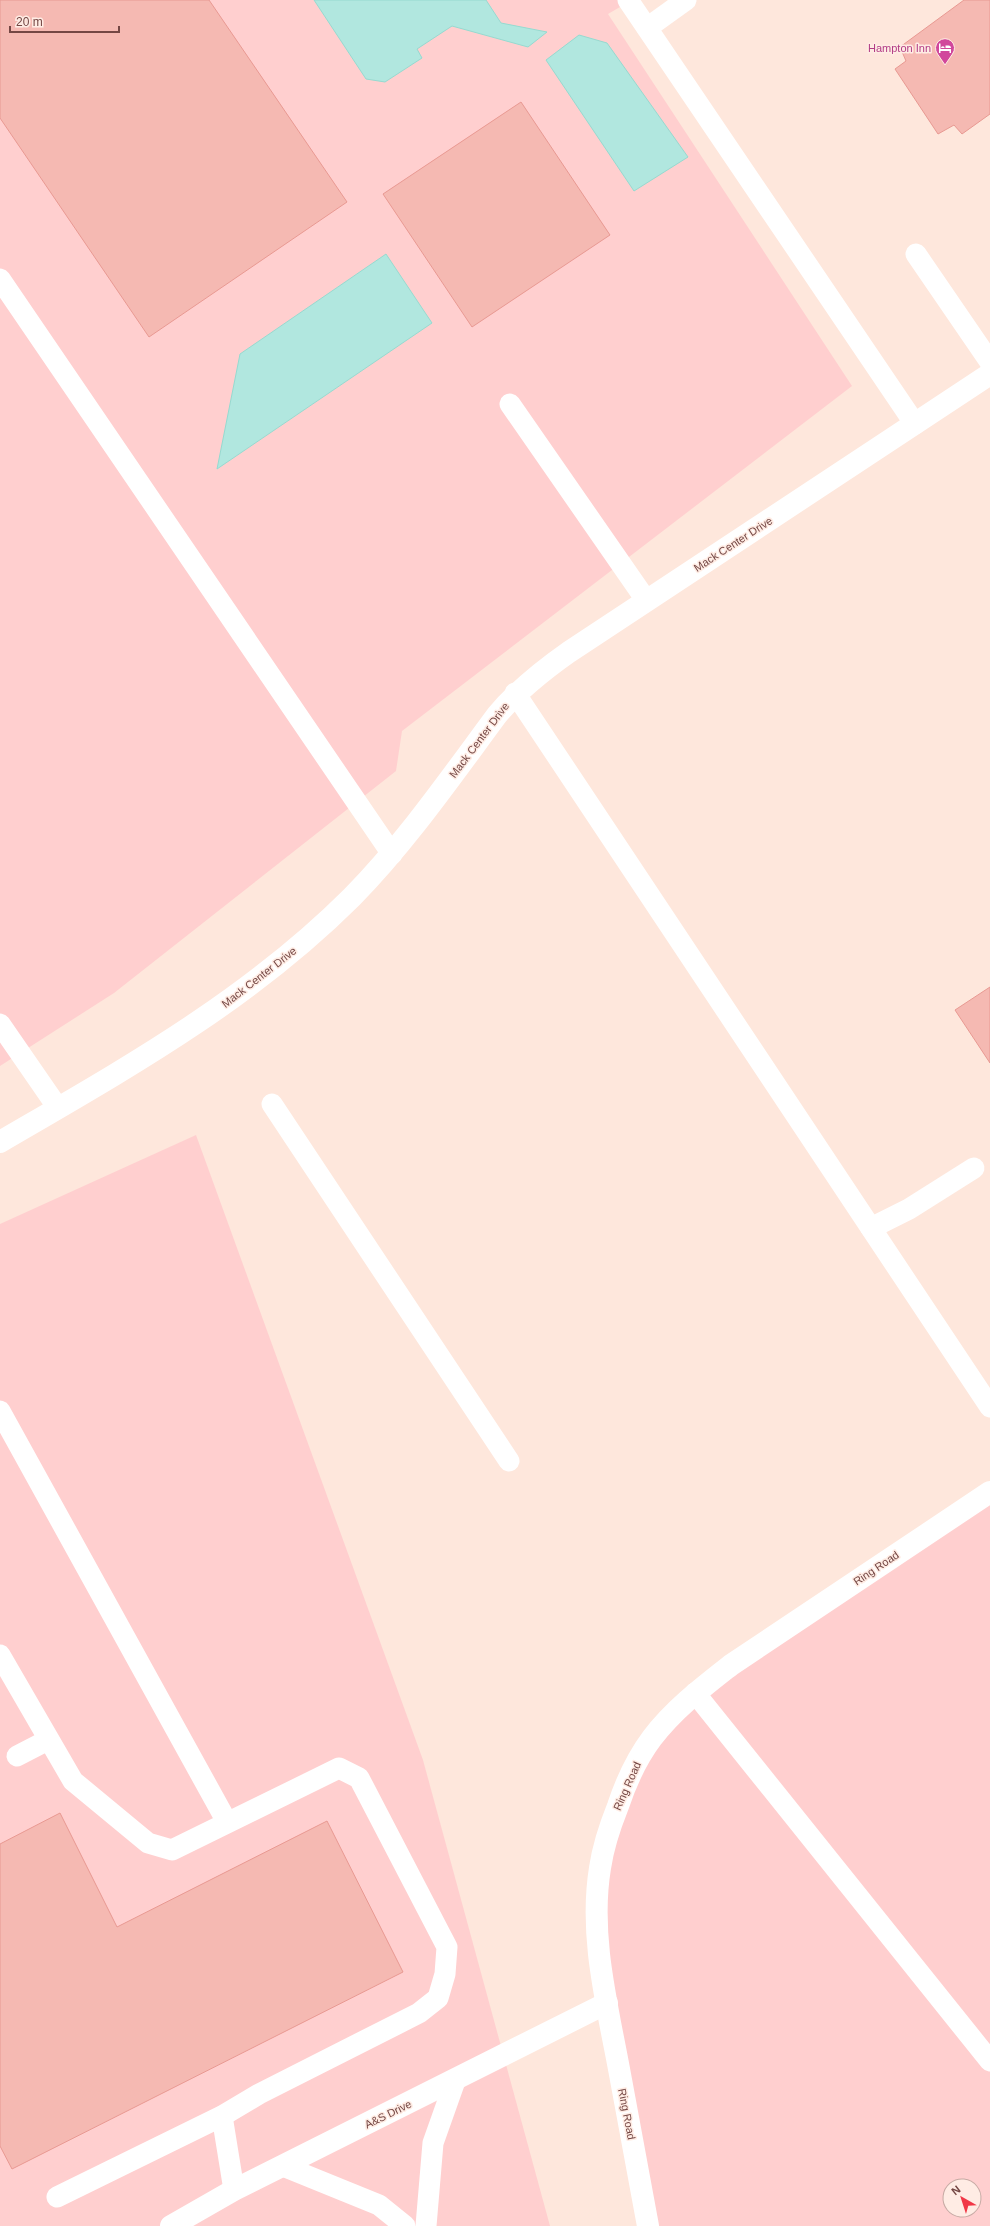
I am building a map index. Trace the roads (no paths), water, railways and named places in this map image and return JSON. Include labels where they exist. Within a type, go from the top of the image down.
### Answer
[{"type":"street","name":"Mack Center Drive","points":[[0,1142],[168,1043],[224,1006],[308,938],[392,854],[515,693],[568,652],[990,374]]},
{"type":"street","name":"Ring Road","points":[[648,2226],[598,1946],[597,1910],[600,1868],[607,1835],[634,1767],[652,1738],[695,1693],[775,1634],[990,1492]]},
{"type":"street","name":"A&S Drive","points":[[171,2226],[234,2190],[455,2081],[607,2003]]},
{"type":"lane","points":[[628,0],[915,424]]},
{"type":"lane","points":[[647,28],[686,0]]},
{"type":"lane","points":[[916,254],[990,362]]},
{"type":"lane","points":[[0,279],[392,854]]},
{"type":"lane","points":[[510,404],[646,600]]},
{"type":"lane","points":[[515,693],[990,1407]]},
{"type":"lane","points":[[0,1024],[58,1108]]},
{"type":"lane","points":[[272,1104],[509,1461]]},
{"type":"lane","points":[[871,1228],[909,1209],[974,1168]]},
{"type":"lane","points":[[0,1411],[227,1822]]},
{"type":"lane","points":[[0,1655],[48,1740],[73,1780],[148,1843],[172,1850],[339,1768],[359,1778],[447,1947],[444,1974],[438,1998],[419,2013],[259,2094],[222,2116],[57,2197]]},
{"type":"lane","points":[[695,1693],[990,2061]]},
{"type":"lane","points":[[17,1756],[48,1740]]},
{"type":"lane","points":[[426,2226],[433,2143],[455,2081]]},
{"type":"lane","points":[[222,2116],[234,2190]]},
{"type":"lane","points":[[283,2166],[379,2205],[405,2226]]},
{"type":"water","points":[[314,0],[486,0],[501,23],[547,32],[528,47],[452,26],[417,49],[422,58],[385,82],[366,79]]},
{"type":"water","points":[[579,35],[607,43],[688,157],[634,191],[546,60]]},
{"type":"water","points":[[386,254],[432,323],[217,469],[240,354]]},
{"type":"place","name":"Hampton Inn","points":[[945,65]]}]
